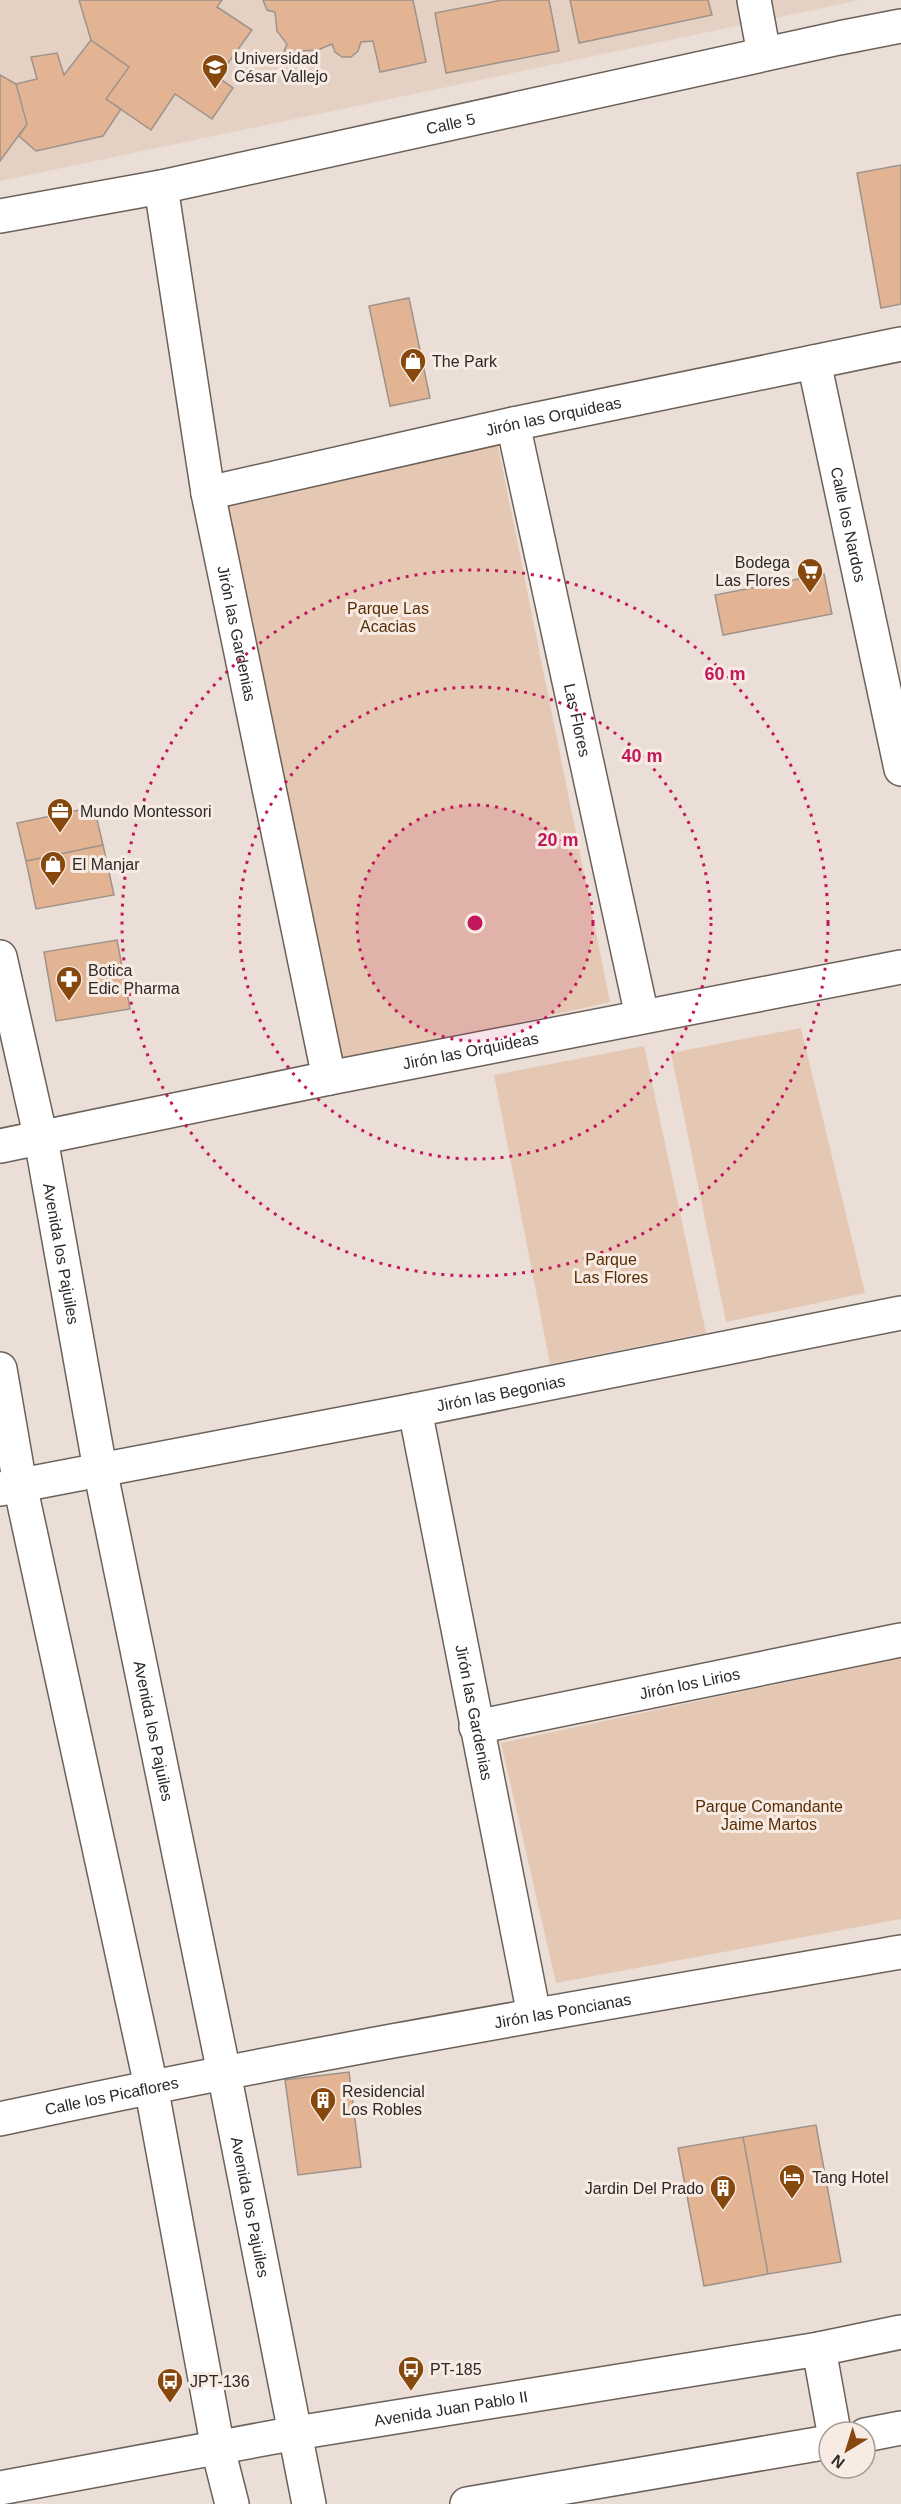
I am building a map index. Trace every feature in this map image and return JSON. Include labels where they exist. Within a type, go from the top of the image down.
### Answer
[{"type":"street","points":[[754,0],[764,54]]},
{"type":"street","name":"Calle 5","points":[[0,216],[161,187],[901,26]]},
{"type":"street","name":"Jirón las Gardenias","points":[[161,187],[208,493],[329,1078]]},
{"type":"street","name":"Jirón las Orquideas","points":[[208,493],[513,423],[901,344]]},
{"type":"street","name":"Calle los Nardos","points":[[814,362],[893,684],[901,769]]},
{"type":"street","name":"Las Flores","points":[[513,423],[642,1016]]},
{"type":"street","name":"Avenida los Pajuiles","points":[[0,957],[41,1139],[100,1469],[224,2073],[309,2504]]},
{"type":"street","name":"Jirón las Orquideas","points":[[0,1146],[329,1078],[901,967]]},
{"type":"street","name":"Jirón las Begonias","points":[[10,1487],[415,1410],[901,1313]]},
{"type":"street","points":[[0,1369],[10,1487],[151,2086],[218,2449],[232,2504]]},
{"type":"street","name":"Jirón las Gardenias","points":[[415,1410],[534,2015]]},
{"type":"street","name":"Jirón los Lirios","points":[[476,1727],[901,1640]]},
{"type":"street","name":"Jirón las Poncianas","points":[[224,2073],[534,2015],[901,1952]]},
{"type":"street","name":"Calle los Picaflores","points":[[0,2119],[151,2086],[224,2073]]},
{"type":"street","name":"Avenida Juan Pablo II","points":[[0,2488],[296,2433],[819,2349],[901,2332]]},
{"type":"street","points":[[819,2349],[832,2420]]},
{"type":"street","points":[[877,2433],[901,2428]]},
{"type":"street","points":[[467,2504],[817,2444]]},
{"type":"shaded area","name":"Universidad César Vallejo","points":[[0,0],[860,0],[0,181]]},
{"type":"green space","name":"Parque Las Acacias","points":[[497,441],[610,1002],[340,1063],[218,499]]},
{"type":"green space","points":[[801,1028],[865,1293],[726,1322],[671,1053]]},
{"type":"green space","name":"Parque Las Flores","points":[[644,1046],[706,1333],[550,1364],[494,1075]]},
{"type":"green space","name":"Parque Comandante Jaime Martos","points":[[901,1658],[901,1919],[556,1983],[501,1743]]},
{"type":"building","points":[[79,0],[222,0],[217,7],[252,30],[218,77],[233,88],[212,119],[175,94],[151,130],[106,99],[129,67],[91,40]]},
{"type":"building","points":[[263,0],[413,0],[426,62],[380,72],[373,41],[361,42],[358,51],[351,57],[342,57],[335,52],[332,44],[318,50],[301,51],[301,57],[295,61],[287,60],[283,54],[287,44],[277,31],[275,12],[267,10]]},
{"type":"building","points":[[502,0],[549,0],[559,51],[446,73],[435,13]]},
{"type":"building","points":[[570,0],[708,0],[712,15],[579,43]]},
{"type":"building","points":[[91,40],[129,67],[106,99],[121,109],[103,136],[36,151],[19,136],[27,124],[16,84],[37,79],[31,57],[57,53],[64,75]]},
{"type":"building","points":[[0,75],[16,84],[27,124],[0,161]]},
{"type":"building","points":[[901,165],[901,304],[881,308],[857,173]]},
{"type":"building","points":[[409,298],[430,398],[390,406],[369,306]]},
{"type":"building","points":[[824,574],[832,614],[723,635],[715,595]]},
{"type":"building","name":"Mundo Montessori","points":[[94,807],[103,845],[26,861],[17,823]]},
{"type":"building","points":[[103,845],[114,895],[36,909],[26,861]]},
{"type":"building","points":[[117,940],[130,1009],[56,1021],[44,952]]},
{"type":"building","name":"Residencial Los Robles","points":[[349,2072],[361,2167],[298,2175],[285,2080]]},
{"type":"building","name":"Tang Hotel","points":[[816,2125],[841,2262],[768,2274],[743,2137]]},
{"type":"building","name":"Jardin Del Prado","points":[[743,2137],[768,2274],[704,2286],[678,2148]]},
{"type":"place","name":"Universidad César Vallejo","points":[[215,90]]},
{"type":"place","name":"The Park","points":[[413,384]]},
{"type":"place","name":"Bodega Las Flores","points":[[810,594]]},
{"type":"place","name":"Mundo Montessori","points":[[60,834]]},
{"type":"place","name":"El Manjar","points":[[53,887]]},
{"type":"place","name":"Botica Edic Pharma","points":[[69,1002]]},
{"type":"place","name":"Residencial Los Robles","points":[[323,2123]]},
{"type":"place","name":"Tang Hotel","points":[[792,2200]]},
{"type":"place","name":"Jardin Del Prado","points":[[723,2211]]},
{"type":"place","name":"PT-185","points":[[411,2392]]},
{"type":"place","name":"JPT-136","points":[[170,2404]]}]
